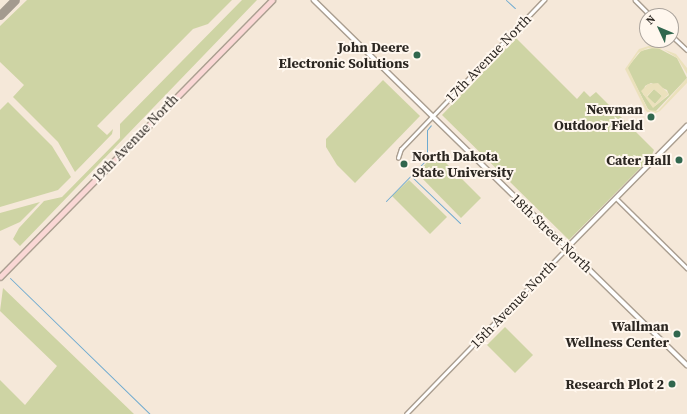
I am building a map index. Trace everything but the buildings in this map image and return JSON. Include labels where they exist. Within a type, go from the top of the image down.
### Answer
[{"type":"main road","name":"19th Avenue North","points":[[0,277],[272,0]]},
{"type":"street","name":"18th Street North","points":[[314,0],[687,364]]},
{"type":"street","name":"17th Avenue North","points":[[398,158],[401,149],[544,0]]},
{"type":"street","points":[[635,0],[643,8]]},
{"type":"street","points":[[679,42],[687,50]]},
{"type":"street","name":"15th Avenue North","points":[[406,414],[687,126]]},
{"type":"street","points":[[616,198],[687,268]]},
{"type":"green space","points":[[27,0],[232,0],[208,24],[193,29],[97,126],[107,135],[113,129],[112,134],[75,172],[58,142],[13,97],[24,85],[0,62],[0,26]]},
{"type":"green space","points":[[242,0],[257,0],[20,246],[13,239],[19,228],[44,201],[62,197],[120,138],[120,124]]},
{"type":"green space","points":[[516,38],[577,99],[584,91],[590,97],[596,92],[654,150],[651,157],[569,240],[442,115]]},
{"type":"green space","points":[[658,48],[677,58],[687,78],[654,113],[648,109],[627,68],[641,51]],"holes":[[[651,83],[667,90],[669,95],[655,106],[643,94],[645,86]]]},
{"type":"green space","points":[[383,80],[420,116],[355,183],[337,165],[326,147],[326,139]]},
{"type":"green space","points":[[654,89],[662,96],[655,104],[647,97]]},
{"type":"green space","points":[[8,102],[52,146],[71,177],[58,190],[0,207],[0,110]]},
{"type":"green space","points":[[436,153],[481,198],[461,218],[417,173]]},
{"type":"green space","points":[[409,180],[447,217],[430,234],[392,196]]},
{"type":"green space","points":[[40,202],[20,222],[0,231],[0,213]]},
{"type":"green space","points":[[3,288],[134,414],[0,414],[0,380],[25,405],[57,366],[0,311]]},
{"type":"green space","points":[[505,327],[533,355],[515,373],[487,345]]},
{"type":"sand","points":[[648,48],[638,53],[628,68],[648,110],[658,111],[687,78],[687,83],[660,111],[652,115],[646,111],[625,69],[639,49]]},
{"type":"sand","points":[[663,49],[676,54],[687,68],[687,74],[677,58]]},
{"type":"sand","points":[[658,83],[669,94],[653,108],[641,91],[648,84]],"holes":[[[654,89],[662,96],[655,104],[647,96]]]},
{"type":"waterway","points":[[506,0],[515,8]]},
{"type":"waterway","points":[[386,201],[427,159],[427,130],[431,125]]},
{"type":"waterway","points":[[411,176],[460,223]]},
{"type":"waterway","points":[[10,278],[150,414]]},
{"type":"taxiway","points":[[0,15],[15,0]]},
{"type":"place","name":"John Deere Electronic Solutions","points":[[417,55]]},
{"type":"place","name":"Newman Outdoor Field","points":[[651,117]]},
{"type":"place","name":"Cater Hall","points":[[679,160]]},
{"type":"place","name":"North Dakota State University","points":[[404,164]]},
{"type":"place","name":"Wallman Wellness Center","points":[[677,334]]},
{"type":"place","name":"Research Plot 2","points":[[672,384]]}]
